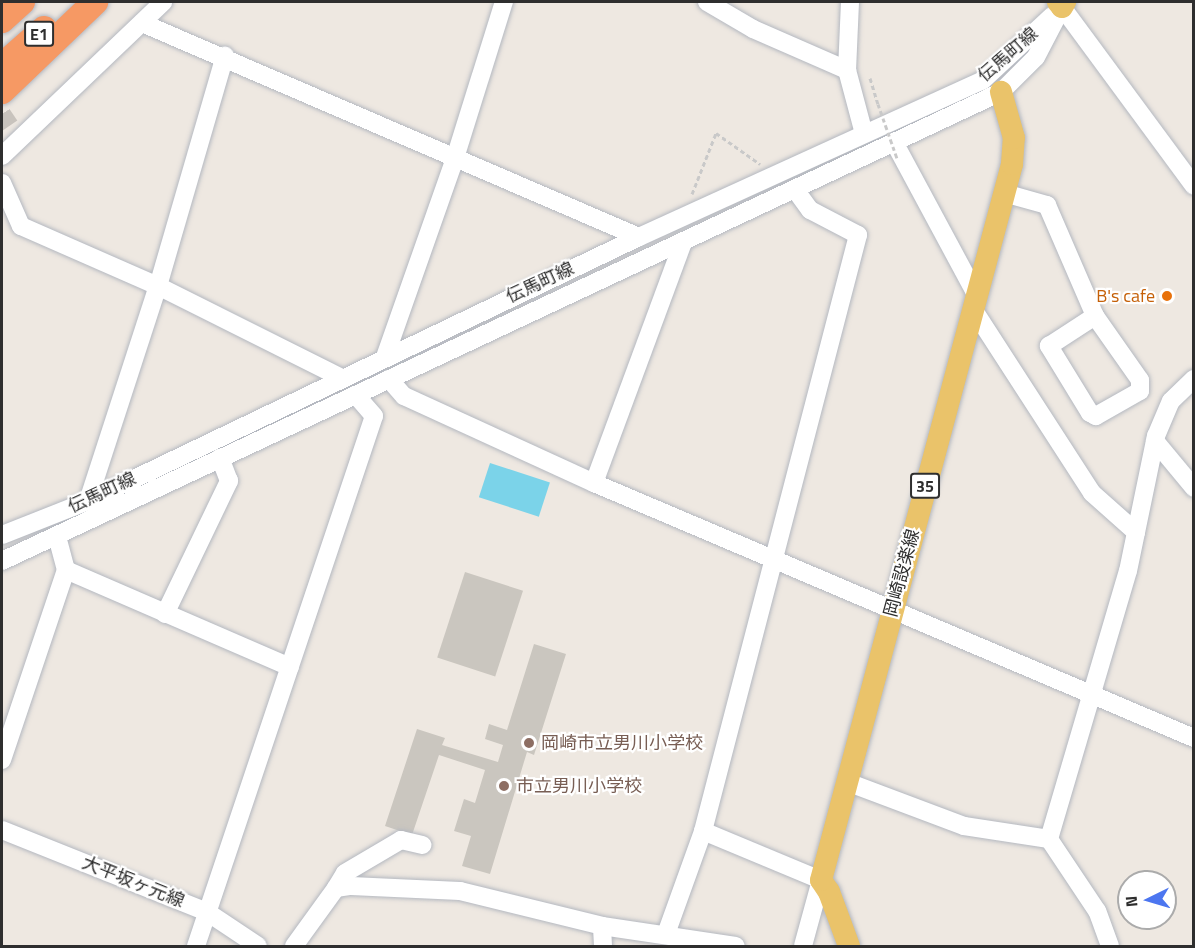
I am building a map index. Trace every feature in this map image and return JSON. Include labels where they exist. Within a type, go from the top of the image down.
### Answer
[{"type":"highway","name":"E1","points":[[2,20],[22,2]]},
{"type":"highway","name":"E1","points":[[2,66],[76,2]]},
{"type":"highway","points":[[2,91],[95,2]]},
{"type":"main road","name":"岡崎設楽線","points":[[820,880],[1004,193],[1014,138],[1001,92]]},
{"type":"main road","points":[[820,880],[829,892],[849,946]]},
{"type":"street","points":[[2,156],[16,131],[142,23],[163,2]]},
{"type":"street","points":[[385,357],[455,159],[504,2]]},
{"type":"street","points":[[707,2],[753,29],[847,70]]},
{"type":"street","points":[[850,2],[847,70],[864,134]]},
{"type":"street","points":[[594,483],[683,243],[1001,92],[1036,57],[1062,3],[1194,186]]},
{"type":"street","name":"伝馬町線","points":[[2,535],[88,501],[639,237],[982,81],[1062,3]]},
{"type":"street","points":[[142,23],[225,56],[455,159],[639,237]]},
{"type":"street","points":[[88,501],[158,286],[225,56]]},
{"type":"street","points":[[894,142],[975,303],[1092,493],[1136,532]]},
{"type":"street","points":[[2,183],[21,226],[158,286],[342,378]]},
{"type":"street","points":[[666,934],[703,831],[858,235],[810,210],[795,189]]},
{"type":"street","points":[[1004,193],[1047,205],[1095,316],[1142,386],[1096,416],[1090,413],[1049,346],[1095,316]]},
{"type":"street","name":"伝馬町線","points":[[2,561],[356,395],[499,325],[683,243]]},
{"type":"street","points":[[389,379],[404,396],[594,483],[893,608],[1194,738]]},
{"type":"street","points":[[1049,838],[1090,693],[1128,571],[1155,441],[1171,401],[1194,379]]},
{"type":"street","points":[[196,946],[374,416],[356,395]]},
{"type":"street","points":[[1155,441],[1194,488]]},
{"type":"street","points":[[165,614],[229,481],[220,458]]},
{"type":"street","points":[[2,760],[66,570],[57,536]]},
{"type":"street","points":[[66,570],[290,667]]},
{"type":"street","points":[[847,782],[964,826],[1049,838],[1097,911],[1110,946]]},
{"type":"street","name":"大平坂ヶ元線","points":[[2,830],[207,912],[258,946]]},
{"type":"street","points":[[703,831],[820,880],[803,946]]},
{"type":"street","points":[[294,946],[345,873],[401,840],[422,845]]},
{"type":"street","points":[[336,888],[460,891],[602,926],[736,946]]},
{"type":"street","points":[[602,926],[603,946]]},
{"type":"path","points":[[870,78],[898,161]]},
{"type":"path","points":[[683,218],[716,133],[776,175]]},
{"type":"water","points":[[490,463],[550,482],[539,517],[479,497]]},
{"type":"building","points":[[465,572],[523,591],[495,676],[437,658]]},
{"type":"building","points":[[534,644],[566,654],[534,755],[527,752],[490,874],[462,866],[471,836],[454,831],[464,799],[475,803],[485,770],[439,755],[412,835],[385,826],[417,729],[445,738],[442,745],[498,762],[503,745],[485,739],[489,724],[507,730]]},
{"type":"tunnel","points":[[2,114],[10,126]]},
{"type":"place","name":"B's cafe","points":[[1167,296]]},
{"type":"place","name":"岡崎市立男川小学校","points":[[529,743]]},
{"type":"place","name":"市立男川小学校","points":[[504,786]]}]
